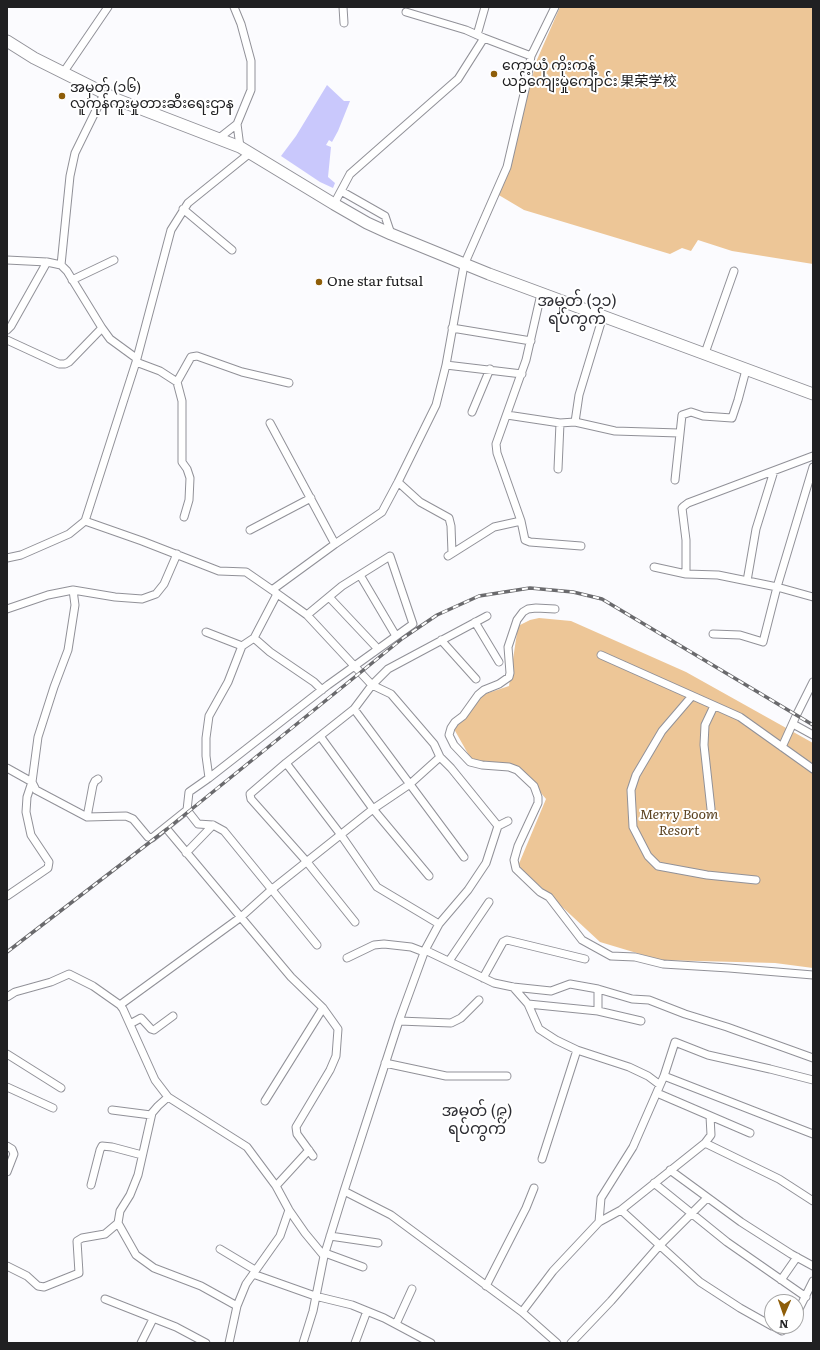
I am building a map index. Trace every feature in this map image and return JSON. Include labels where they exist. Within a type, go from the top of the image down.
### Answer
[{"type":"main road","points":[[7,41],[34,58],[104,94],[245,150],[367,223],[391,234],[464,265],[813,394]]},
{"type":"street","points":[[64,73],[108,7]]},
{"type":"street","points":[[218,139],[237,124],[251,90],[250,61],[241,24],[234,7]]},
{"type":"street","points":[[343,7],[344,23]]},
{"type":"street","points":[[334,204],[350,174],[458,79],[480,37],[485,7]]},
{"type":"street","points":[[209,778],[206,738],[209,716],[228,682],[242,646],[254,638],[275,592],[335,544],[382,512],[436,405],[446,365],[464,265],[507,167],[531,56],[555,7]]},
{"type":"street","points":[[406,12],[466,30],[480,37],[531,56]]},
{"type":"street","points":[[61,265],[70,176],[75,153],[104,94]]},
{"type":"street","points":[[7,558],[21,555],[69,534],[85,521],[136,360],[171,230],[188,203],[245,150],[237,124]]},
{"type":"street","points":[[340,191],[385,216],[391,234]]},
{"type":"street","points":[[184,209],[232,250]]},
{"type":"street","points":[[7,260],[48,262],[61,265],[110,338],[136,360],[160,371],[177,382],[182,401],[182,462],[187,469],[190,478],[190,500],[184,517]]},
{"type":"street","points":[[72,280],[114,260]]},
{"type":"street","points":[[7,330],[48,262]]},
{"type":"street","points":[[705,353],[734,270]]},
{"type":"street","points":[[541,294],[531,342],[522,374],[496,444],[497,453],[521,521],[525,540],[530,542],[581,546]]},
{"type":"street","points":[[575,422],[579,395],[603,316]]},
{"type":"street","points":[[7,340],[59,364],[65,364],[102,328]]},
{"type":"street","points":[[452,328],[531,342]]},
{"type":"street","points":[[177,382],[191,358],[197,356],[242,372],[289,383]]},
{"type":"street","points":[[446,365],[490,369],[522,374]]},
{"type":"street","points":[[472,412],[490,369]]},
{"type":"street","points":[[675,480],[682,415],[691,412],[704,416],[732,418],[746,370]]},
{"type":"street","points":[[507,415],[560,423],[575,422],[615,431],[680,433]]},
{"type":"street","points":[[270,423],[335,544]]},
{"type":"street","points":[[558,469],[560,423]]},
{"type":"street","points":[[686,574],[686,540],[682,508],[684,506],[688,503],[813,456]]},
{"type":"street","points":[[713,634],[740,635],[763,642],[777,587],[813,467]]},
{"type":"street","points":[[747,581],[756,529],[774,470]]},
{"type":"street","points":[[398,482],[420,502],[449,518],[451,526],[450,554],[494,527],[521,521]]},
{"type":"street","points":[[250,530],[310,498]]},
{"type":"street","points":[[85,521],[177,554],[219,571],[246,572],[307,615],[372,685],[391,694],[434,744],[440,757],[451,768],[498,826]]},
{"type":"street","points":[[7,609],[48,595],[73,590],[122,598],[142,599],[156,594],[164,584],[177,554]]},
{"type":"street","points":[[7,768],[32,782],[36,790],[87,817],[126,816],[133,820],[148,838],[152,838],[187,810],[189,792],[322,690],[413,624],[390,556],[342,586],[307,615]]},
{"type":"street","points":[[654,567],[686,574],[718,575],[777,587],[813,597]]},
{"type":"street","points":[[360,575],[396,636]]},
{"type":"street","points":[[7,896],[48,868],[49,862],[31,835],[26,812],[27,797],[32,782],[38,737],[68,650],[75,605],[73,590]]},
{"type":"street","points":[[329,597],[378,649]]},
{"type":"street","points":[[555,609],[536,608],[528,609],[523,612],[517,620],[508,648],[510,673],[508,677],[499,684],[478,694],[463,716],[455,722],[449,735],[454,745],[470,762],[482,765],[509,767],[517,770],[534,786],[538,797],[538,803],[518,846],[514,860],[516,869],[540,892],[549,897],[582,940],[610,956],[635,957],[663,964],[813,975]]},
{"type":"street","points":[[355,922],[307,862],[251,799],[250,794],[286,763],[354,709],[372,685],[388,669],[487,616]]},
{"type":"street","points":[[475,622],[499,662]]},
{"type":"street","points":[[206,632],[242,646]]},
{"type":"street","points":[[254,638],[270,652],[314,682],[322,690]]},
{"type":"street","points":[[441,640],[476,680]]},
{"type":"street","points":[[601,655],[740,717],[813,769]]},
{"type":"street","points":[[782,748],[813,683]]},
{"type":"street","points":[[692,696],[662,731],[636,775],[631,790],[633,827],[648,856],[658,866],[707,875],[756,880]]},
{"type":"street","points":[[711,809],[704,745],[705,725],[714,706]]},
{"type":"street","points":[[354,709],[464,857]]},
{"type":"street","points":[[793,724],[813,735]]},
{"type":"street","points":[[320,736],[373,809],[429,876]]},
{"type":"street","points":[[120,1005],[241,917],[271,890],[373,809],[410,784],[440,757]]},
{"type":"street","points":[[286,763],[341,835],[377,887],[439,924]]},
{"type":"street","points":[[87,817],[94,781],[98,779]]},
{"type":"street","points":[[187,810],[198,824],[213,825],[224,831],[317,945]]},
{"type":"street","points":[[303,1343],[313,1311],[324,1255],[385,1063],[424,951],[439,924],[468,890],[486,863],[498,826],[508,821]]},
{"type":"street","points":[[186,853],[213,825]]},
{"type":"street","points":[[166,828],[291,977],[323,1008],[338,1029],[336,1056],[330,1070],[296,1127],[297,1134],[311,1153],[276,1186]]},
{"type":"street","points":[[449,961],[489,902]]},
{"type":"street","points":[[483,978],[503,942],[506,940],[585,960]]},
{"type":"street","points":[[347,958],[374,946],[384,944],[411,947],[449,961],[494,983],[513,987],[551,991],[570,984],[598,989],[632,999],[649,1000],[813,1058]]},
{"type":"street","points":[[7,997],[15,992],[51,982],[70,974],[93,986],[120,1005],[155,1080],[168,1097],[247,1147],[276,1186],[289,1210],[305,1233],[324,1255],[362,1267]]},
{"type":"street","points":[[513,987],[528,1004],[539,1029],[556,1040],[577,1050],[629,1067],[648,1076],[660,1085]]},
{"type":"street","points":[[598,989],[598,1011]]},
{"type":"street","points":[[399,1021],[451,1023],[461,1018],[480,1000]]},
{"type":"street","points":[[528,1004],[598,1011],[641,1021]]},
{"type":"street","points":[[265,1101],[323,1008]]},
{"type":"street","points":[[130,1024],[141,1018],[151,1029],[154,1030],[173,1016]]},
{"type":"street","points":[[599,1222],[601,1198],[633,1147],[664,1076],[675,1042],[708,1055],[764,1067],[813,1080]]},
{"type":"street","points":[[542,1159],[577,1050]]},
{"type":"street","points":[[7,1054],[61,1088]]},
{"type":"street","points":[[385,1063],[446,1076],[507,1076]]},
{"type":"street","points":[[664,1076],[813,1134]]},
{"type":"street","points":[[7,1087],[53,1108]]},
{"type":"street","points":[[657,1093],[750,1133]]},
{"type":"street","points":[[168,1097],[151,1115],[134,1186],[120,1211],[118,1223],[136,1255],[154,1268],[201,1286],[237,1306]]},
{"type":"street","points":[[112,1110],[151,1115]]},
{"type":"street","points":[[522,1312],[553,1271],[599,1222],[621,1210],[705,1143],[711,1135],[710,1116]]},
{"type":"street","points":[[705,1143],[779,1179],[813,1201]]},
{"type":"street","points":[[7,1146],[12,1149],[14,1154],[7,1172]]},
{"type":"street","points":[[91,1185],[102,1146],[112,1147],[142,1156]]},
{"type":"street","points":[[670,1170],[741,1222],[813,1266]]},
{"type":"street","points":[[654,1183],[692,1212],[727,1242],[806,1297]]},
{"type":"street","points":[[486,1286],[526,1208],[534,1188]]},
{"type":"street","points":[[344,1191],[391,1215],[522,1312],[557,1343]]},
{"type":"street","points":[[571,1343],[612,1301],[659,1246],[707,1198]]},
{"type":"street","points":[[229,1343],[237,1306],[246,1284],[280,1236],[289,1210]]},
{"type":"street","points":[[621,1210],[700,1282],[764,1322]]},
{"type":"street","points":[[7,1266],[28,1276],[41,1287],[74,1276],[79,1273],[80,1270],[76,1241],[82,1238],[105,1234],[118,1223]]},
{"type":"street","points":[[330,1236],[378,1243]]},
{"type":"street","points":[[220,1249],[254,1272],[315,1296],[352,1305],[367,1311],[384,1318],[431,1343]]},
{"type":"street","points":[[781,1280],[797,1257]]},
{"type":"street","points":[[804,1301],[813,1282]]},
{"type":"street","points":[[396,1324],[412,1288]]},
{"type":"street","points":[[105,1299],[176,1326],[206,1343]]},
{"type":"street","points":[[355,1343],[367,1311]]},
{"type":"street","points":[[141,1343],[153,1318]]},
{"type":"green space","points":[[560,7],[813,7],[813,264],[732,251],[698,240],[691,251],[682,248],[670,254],[524,210],[497,194],[529,90],[536,62]]},
{"type":"green space","name":"Merry Boom Resort","points":[[539,618],[571,621],[686,672],[813,743],[813,968],[775,963],[660,960],[600,942],[518,866],[546,799],[526,775],[471,759],[454,729],[482,695],[509,686],[518,626],[530,620]]},
{"type":"water","points":[[327,85],[344,101],[350,101],[332,142],[329,140],[326,145],[331,147],[328,177],[335,183],[333,188],[320,182],[281,156],[296,136]]},
{"type":"railway","points":[[7,952],[167,829],[403,638],[437,615],[479,596],[530,588],[573,592],[602,599],[813,725]]},
{"type":"place","name":"ကော့ယုံ ကိုးကန့် ယဉ်ကျေးမှုကျောင်း 果荣学校","points":[[494,74]]},
{"type":"place","name":"အမှတ် (၁၆) လူကုန်ကူးမှုတားဆီးရေးဌာန","points":[[62,96]]},
{"type":"place","name":"One star futsal","points":[[319,282]]},
{"type":"district","name":"အမှတ် (၁၁) ရပ်ကွက်","points":[[577,310]]},
{"type":"district","name":"အမှတ် (၉) ရပ်ကွက်","points":[[477,1120]]}]
